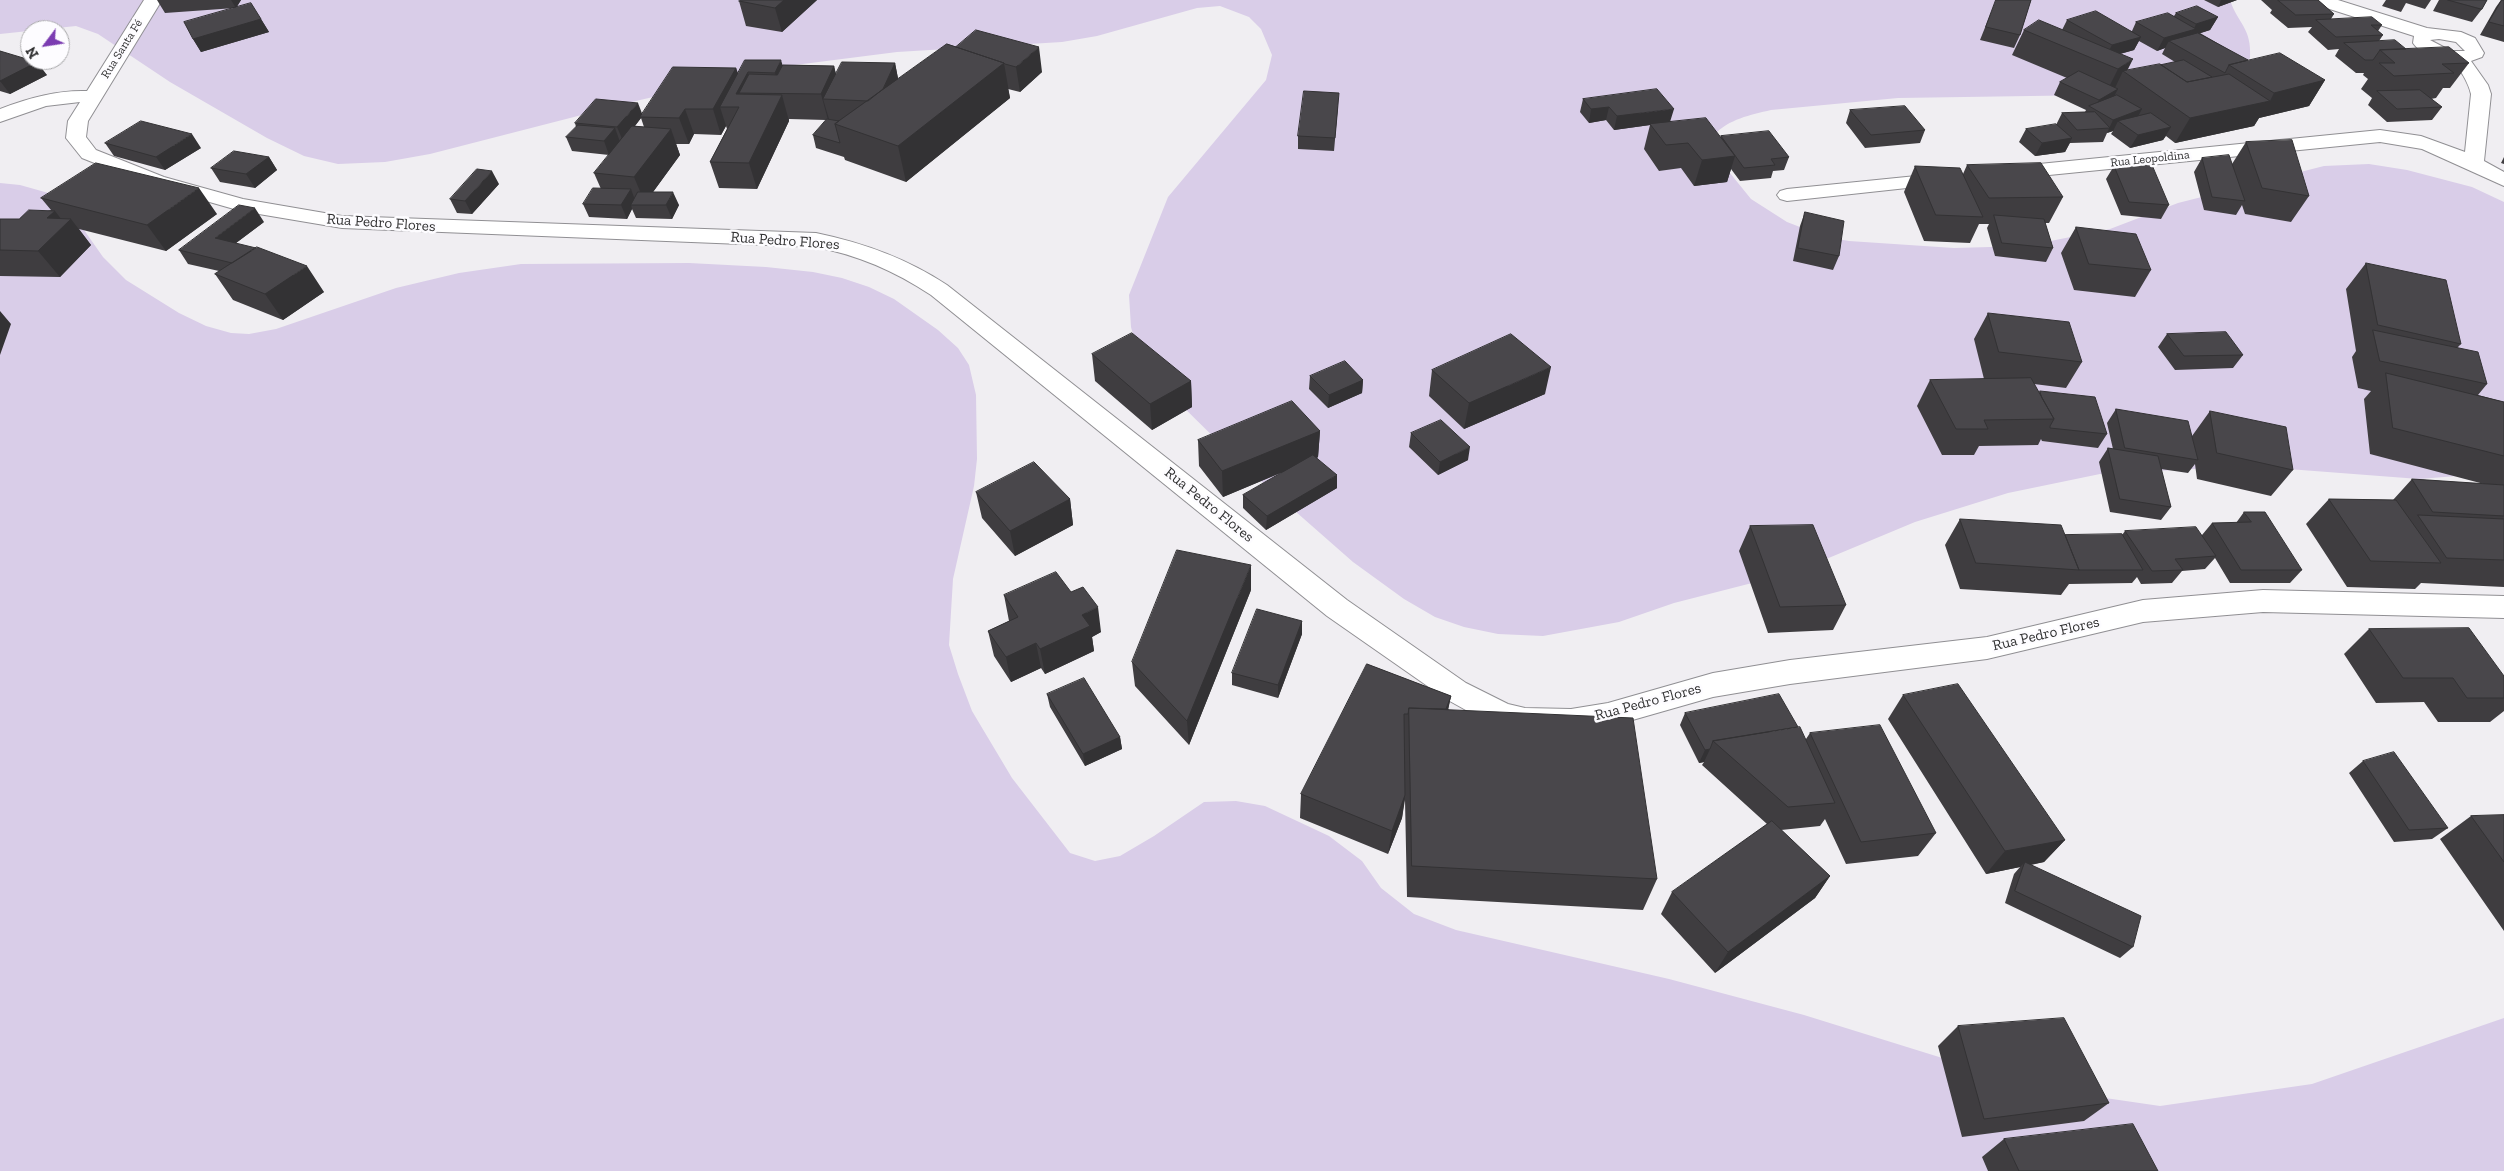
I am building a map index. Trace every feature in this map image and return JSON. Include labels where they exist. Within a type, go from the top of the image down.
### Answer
[{"type":"street","name":"Rua Santa Fé","points":[[91,97],[153,0]]},
{"type":"street","points":[[2320,0],[2426,34],[2421,39],[2426,47],[2441,54],[2459,58],[2479,85],[2481,94],[2474,164]]},
{"type":"street","points":[[0,116],[44,100],[71,96],[91,97]]},
{"type":"street","name":"Rua Pedro Flores","points":[[91,97],[78,122],[76,138],[89,154],[157,181],[241,205],[352,223],[816,240],[847,245],[895,263],[939,290],[1337,608],[1464,696],[1502,715],[1525,720],[1571,721],[1608,715],[1713,685],[1800,671],[1987,648],[2143,611],[2263,601],[2504,607]]},
{"type":"street","name":"Rua Leopoldina","points":[[1994,174],[2380,136],[2408,139],[2433,145],[2504,180]]},
{"type":"street","points":[[1787,195],[1965,177]]},
{"type":"shaded area","points":[[0,0],[2230,0],[2247,33],[2250,48],[2250,58],[2238,71],[2097,95],[1898,98],[1771,110],[1733,121],[1714,135],[1717,157],[1751,199],[1787,222],[1826,237],[1849,241],[1954,248],[2026,246],[2110,229],[2178,203],[2324,166],[2369,164],[2407,170],[2472,187],[2504,202],[2504,441],[2457,476],[2419,479],[2249,466],[2100,474],[2008,493],[1915,522],[1795,572],[1674,603],[1619,622],[1543,636],[1498,634],[1464,627],[1435,617],[1404,599],[1353,562],[1238,461],[1170,394],[1140,360],[1131,327],[1129,295],[1168,197],[1266,80],[1272,55],[1261,29],[1249,17],[1220,6],[1197,8],[1097,36],[1062,42],[897,52],[795,65],[640,100],[430,154],[385,162],[338,164],[304,156],[267,138],[170,82],[98,34],[76,26],[70,27],[70,20],[20,20],[20,32],[0,34]]},
{"type":"shaded area","points":[[0,183],[20,185],[52,194],[84,230],[103,257],[126,280],[179,313],[206,326],[231,333],[249,334],[276,329],[396,288],[459,273],[521,264],[689,263],[766,267],[813,272],[842,278],[869,287],[894,299],[938,330],[958,348],[969,365],[976,395],[977,459],[974,486],[953,579],[949,645],[958,674],[972,711],[1012,778],[1070,853],[1095,861],[1120,856],[1154,836],[1204,802],[1236,801],[1265,806],[1329,836],[1362,861],[1381,888],[1414,914],[1456,930],[1669,979],[1804,1015],[1997,1075],[2071,1093],[2160,1106],[2312,1084],[2504,1018],[2504,1171],[0,1171]]},
{"type":"building","points":[[740,0],[784,0],[775,8]]},
{"type":"building","points":[[1996,0],[2031,0],[2020,35],[1986,27]]},
{"type":"building","points":[[2278,0],[2318,0],[2334,14],[2296,15]]},
{"type":"building","points":[[2448,0],[2487,0],[2482,9]]},
{"type":"building","points":[[2502,0],[2504,0],[2504,26],[2489,22]]},
{"type":"building","points":[[251,3],[261,19],[193,39],[184,22]]},
{"type":"building","points":[[2197,6],[2218,17],[2196,24],[2176,13]]},
{"type":"building","points":[[2096,11],[2141,37],[2112,45],[2067,20]]},
{"type":"building","points":[[2168,13],[2196,29],[2164,38],[2136,22]]},
{"type":"building","points":[[2372,17],[2382,25],[2371,25],[2383,35],[2336,37],[2316,20]]},
{"type":"building","points":[[2039,20],[2133,59],[2118,69],[2024,30]]},
{"type":"building","points":[[976,30],[1039,47],[1016,67],[956,47]]},
{"type":"building","points":[[2198,33],[2248,60],[2229,65],[2225,73],[2169,41]]},
{"type":"building","points":[[2395,40],[2406,49],[2380,50],[2373,60],[2365,60],[2344,43]]},
{"type":"building","points":[[947,44],[1004,63],[898,146],[835,124]]},
{"type":"building","points":[[2449,47],[2469,63],[2442,64],[2454,73],[2394,76],[2379,63],[2395,63],[2380,50]]},
{"type":"building","points":[[0,51],[20,57],[21,70],[0,81]]},
{"type":"building","points":[[2280,53],[2325,80],[2274,93],[2229,65]]},
{"type":"building","points":[[745,60],[781,60],[775,73],[748,72],[736,94],[782,95],[749,163],[710,162],[739,107],[720,107]]},
{"type":"building","points":[[2184,60],[2212,77],[2187,82],[2161,65]]},
{"type":"building","points":[[842,62],[895,63],[883,89],[868,101],[823,99]]},
{"type":"building","points":[[2160,64],[2187,82],[2229,74],[2270,101],[2190,118],[2123,71]]},
{"type":"building","points":[[783,65],[834,66],[821,94],[739,93],[749,74],[777,75]]},
{"type":"building","points":[[673,67],[736,68],[713,109],[685,109],[679,118],[640,117]]},
{"type":"building","points":[[2079,71],[2118,89],[2099,100],[2060,82]]},
{"type":"building","points":[[1657,89],[1674,109],[1617,116],[1609,107],[1591,109],[1583,99]]},
{"type":"building","points":[[2420,90],[2442,107],[2397,109],[2377,91]]},
{"type":"building","points":[[1304,91],[1339,93],[1335,138],[1298,136]]},
{"type":"building","points":[[2117,95],[2142,109],[2113,120],[2089,106]]},
{"type":"building","points":[[596,99],[638,103],[617,127],[575,123]]},
{"type":"building","points":[[1905,106],[1925,130],[1871,135],[1850,110]]},
{"type":"building","points":[[2095,112],[2110,128],[2077,130],[2062,113]]},
{"type":"building","points":[[2151,113],[2171,127],[2138,135],[2118,121]]},
{"type":"building","points":[[1706,118],[1735,156],[1702,160],[1688,143],[1666,145],[1650,124]]},
{"type":"building","points":[[827,119],[839,121],[835,124],[840,143],[813,135]]},
{"type":"building","points":[[141,121],[192,134],[156,157],[105,143]]},
{"type":"building","points":[[2056,124],[2072,138],[2042,143],[2026,129]]},
{"type":"building","points":[[578,125],[615,128],[604,141],[566,137]]},
{"type":"building","points":[[632,126],[671,129],[634,177],[594,173]]},
{"type":"building","points":[[1769,131],[1789,157],[1771,159],[1775,165],[1744,168],[1721,136]]},
{"type":"building","points":[[2292,140],[2309,196],[2262,188],[2246,142]]},
{"type":"building","points":[[234,151],[269,157],[246,174],[211,168]]},
{"type":"building","points":[[2229,155],[2245,201],[2212,197],[2202,158]]},
{"type":"building","points":[[96,163],[199,188],[147,225],[41,198]]},
{"type":"building","points":[[2041,163],[2063,197],[1989,198],[1967,165]]},
{"type":"building","points":[[2152,165],[2169,205],[2129,202],[2114,166]]},
{"type":"building","points":[[1915,166],[1960,168],[1983,217],[1936,215]]},
{"type":"building","points":[[477,169],[492,171],[465,201],[450,199]]},
{"type":"building","points":[[593,188],[631,189],[621,205],[583,204]]},
{"type":"building","points":[[638,192],[673,192],[666,205],[631,205]]},
{"type":"building","points":[[239,205],[255,208],[215,238],[256,248],[232,263],[179,250]]},
{"type":"building","points":[[29,210],[55,211],[47,218],[71,219],[38,251],[0,250],[0,219],[19,219]]},
{"type":"building","points":[[1805,212],[1844,221],[1839,256],[1798,248]]},
{"type":"building","points":[[1994,215],[2044,219],[2053,248],[2002,243]]},
{"type":"building","points":[[2076,227],[2136,234],[2151,270],[2089,264]]},
{"type":"building","points":[[257,247],[307,266],[265,294],[215,274]]},
{"type":"building","points":[[2366,263],[2446,280],[2461,344],[2378,325]]},
{"type":"building","points":[[1988,313],[2069,322],[2082,362],[1999,352]]},
{"type":"building","points":[[2373,330],[2478,352],[2487,384],[2380,361]]},
{"type":"building","points":[[2226,332],[2243,355],[2184,356],[2167,334]]},
{"type":"building","points":[[1132,333],[1191,381],[1150,404],[1092,354]]},
{"type":"building","points":[[1511,334],[1551,367],[1469,403],[1432,370]]},
{"type":"building","points":[[1345,361],[1363,380],[1329,395],[1310,376]]},
{"type":"building","points":[[2386,373],[2504,402],[2504,456],[2393,428]]},
{"type":"building","points":[[2031,378],[2054,419],[1984,420],[1988,429],[1956,429],[1930,380]]},
{"type":"building","points":[[2040,391],[2095,397],[2107,434],[2050,428],[2054,419]]},
{"type":"building","points":[[1292,401],[1320,431],[1222,471],[1198,440]]},
{"type":"building","points":[[2116,409],[2188,421],[2198,460],[2125,448]]},
{"type":"building","points":[[2210,411],[2286,427],[2293,470],[2217,453]]},
{"type":"building","points":[[1441,420],[1470,447],[1440,462],[1411,433]]},
{"type":"building","points":[[2108,448],[2158,456],[2171,507],[2120,499]]},
{"type":"building","points":[[1313,455],[1337,475],[1267,516],[1243,495]]},
{"type":"building","points":[[1034,462],[1070,499],[1010,531],[976,492]]},
{"type":"building","points":[[2412,479],[2504,485],[2504,516],[2433,512]]},
{"type":"building","points":[[2329,499],[2396,500],[2441,563],[2371,561]]},
{"type":"building","points":[[2244,512],[2265,512],[2302,570],[2241,570],[2212,523],[2251,522]]},
{"type":"building","points":[[2418,515],[2504,519],[2504,560],[2447,558]]},
{"type":"building","points":[[1960,519],[2061,525],[2079,570],[1976,563]]},
{"type":"building","points":[[1813,525],[1846,605],[1780,607],[1750,526]]},
{"type":"building","points":[[2196,527],[2216,556],[2175,559],[2183,570],[2152,571],[2125,531]]},
{"type":"building","points":[[2122,534],[2143,570],[2079,570],[2065,535]]},
{"type":"building","points":[[1177,550],[1251,565],[1187,721],[1132,662]]},
{"type":"building","points":[[1056,572],[1071,592],[1083,587],[1098,607],[1082,615],[1090,626],[1040,649],[1036,643],[1006,657],[988,631],[1018,617],[1004,595]]},
{"type":"building","points":[[1257,609],[1302,621],[1278,685],[1232,673]]},
{"type":"building","points":[[2469,628],[2504,676],[2504,698],[2467,698],[2453,678],[2403,678],[2369,629]]},
{"type":"building","points":[[1367,664],[1451,696],[1446,709],[1409,708],[1408,714],[1404,714],[1405,795],[1392,831],[1301,794]]},
{"type":"building","points":[[1084,678],[1120,737],[1083,754],[1047,694]]},
{"type":"building","points":[[1958,684],[2065,840],[2005,851],[1903,695]]},
{"type":"building","points":[[1779,694],[1798,727],[1713,741],[1710,749],[1705,750],[1685,713]]},
{"type":"building","points":[[1409,708],[1633,718],[1657,879],[1412,866]]},
{"type":"building","points":[[1880,725],[1936,833],[1861,842],[1810,733]]},
{"type":"building","points":[[1800,727],[1835,803],[1788,807],[1713,741]]},
{"type":"building","points":[[2394,752],[2448,828],[2409,830],[2363,761]]},
{"type":"building","points":[[2504,815],[2504,862],[2471,816]]},
{"type":"building","points":[[1772,821],[1830,876],[1728,952],[1672,892]]},
{"type":"building","points":[[2025,862],[2141,916],[2133,947],[2015,891]]},
{"type":"building","points":[[2064,1018],[2109,1103],[1984,1119],[1958,1026]]},
{"type":"building","points":[[2133,1124],[2158,1171],[2019,1171],[2004,1139]]}]
